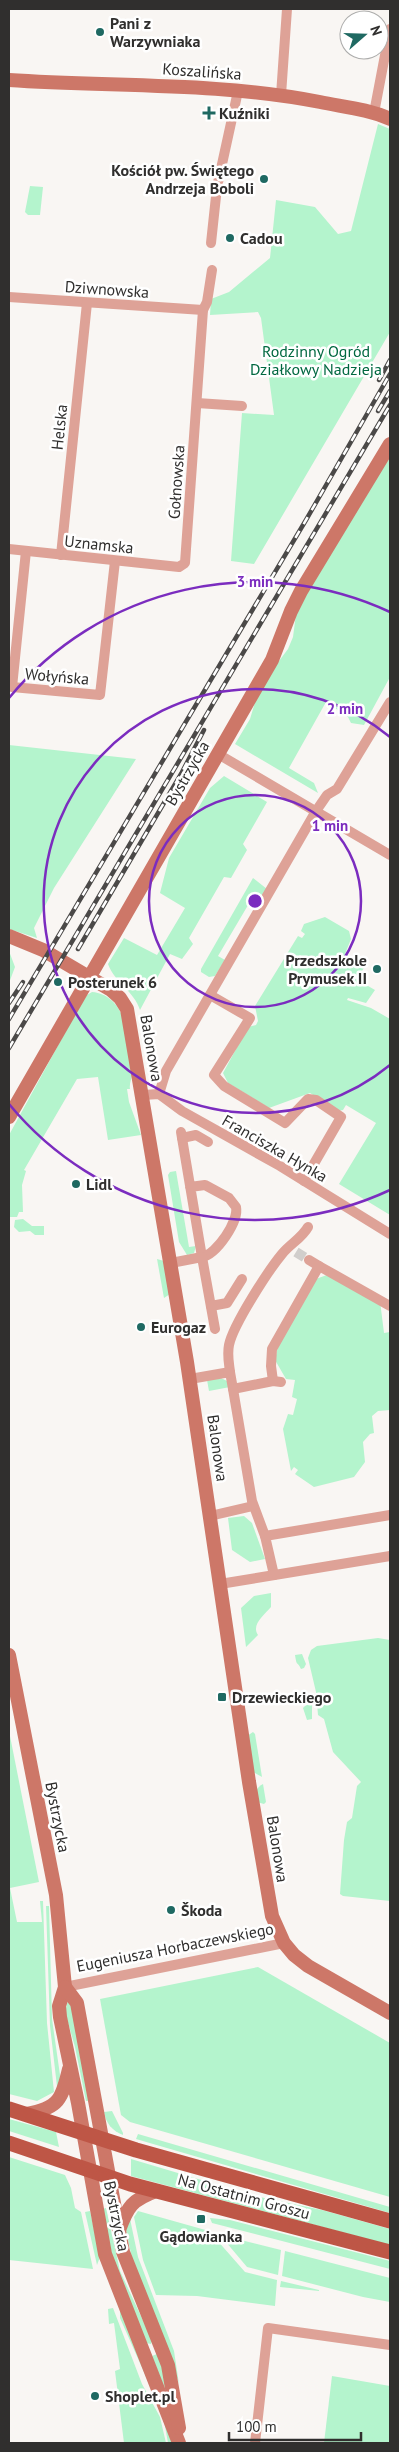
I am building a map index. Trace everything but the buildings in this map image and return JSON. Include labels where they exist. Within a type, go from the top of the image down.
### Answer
[{"type":"main road","name":"Na Ostatnim Groszu","points":[[9,2108],[136,2150],[390,2221]]},
{"type":"main road","name":"Na Ostatnim Groszu","points":[[9,2143],[156,2191],[390,2252]]},
{"type":"street","points":[[281,95],[287,9]]},
{"type":"street","points":[[374,113],[390,29]]},
{"type":"street","name":"Koszalińska","points":[[9,80],[140,84],[281,95],[374,113],[390,119]]},
{"type":"street","points":[[211,243],[217,187],[238,91]]},
{"type":"street","name":"Gołnowska","points":[[185,563],[203,310],[208,302],[212,270]]},
{"type":"street","name":"Dziwnowska","points":[[9,297],[203,310]]},
{"type":"street","name":"Helska","points":[[61,555],[87,303]]},
{"type":"street","points":[[197,403],[242,406]]},
{"type":"street","name":"Bystrzycka","points":[[9,1117],[88,976],[272,660],[291,612],[302,591],[390,444]]},
{"type":"street","name":"Uznamska","points":[[9,549],[179,567],[185,563]]},
{"type":"street","name":"Wołyńska","points":[[26,551],[10,687],[100,695],[115,561]]},
{"type":"street","points":[[143,1095],[159,1094],[166,1071],[316,811],[328,795],[337,789],[390,702]]},
{"type":"street","points":[[218,754],[390,855]]},
{"type":"street","name":"Balonowa","points":[[9,936],[30,943],[88,976],[116,994],[127,1009],[190,1379],[267,1887],[272,1916],[284,1943]]},
{"type":"street","points":[[210,995],[250,1018],[214,1075],[224,1086],[286,1123],[308,1099],[316,1100],[341,1117],[304,1181]]},
{"type":"street","name":"Franciszka Hynka","points":[[159,1094],[182,1111],[304,1181],[390,1234]]},
{"type":"street","points":[[208,1142],[196,1135],[182,1135],[215,1329]]},
{"type":"street","points":[[171,1263],[202,1257],[215,1250],[236,1217],[237,1210],[232,1200],[205,1184],[190,1187]]},
{"type":"street","points":[[274,1575],[265,1536],[253,1506],[228,1352],[232,1337],[274,1266],[292,1249],[308,1227]]},
{"type":"street","points":[[309,1260],[390,1306]]},
{"type":"street","points":[[233,1389],[277,1382],[270,1366],[272,1349],[319,1266]]},
{"type":"street","points":[[211,1306],[227,1303],[242,1279]]},
{"type":"street","points":[[190,1379],[230,1372]]},
{"type":"street","points":[[210,1516],[253,1506]]},
{"type":"street","points":[[265,1536],[390,1515]]},
{"type":"street","points":[[220,1584],[390,1556]]},
{"type":"street","name":"Bystrzycka","points":[[9,1655],[56,1895],[65,1987],[59,2006],[106,2254],[179,2443]]},
{"type":"street","name":"Eugeniusza Horbaczewskiego","points":[[65,1987],[284,1943],[294,1955],[308,1966],[390,2013]]},
{"type":"street","name":"Bystrzycka","points":[[65,1987],[77,2003],[118,2230],[128,2268],[157,2338],[173,2384],[179,2443]]},
{"type":"street","points":[[27,2114],[54,2106],[63,2096],[70,2064]]},
{"type":"street","points":[[118,2230],[130,2206],[139,2198],[156,2191]]},
{"type":"street","points":[[255,2443],[268,2328],[390,2345]]},
{"type":"street","points":[[141,2344],[146,2348],[152,2349],[156,2345],[157,2338]]},
{"type":"green space","name":"Rodzinny Ogród Działkowy Nadzieja","points":[[378,124],[390,129],[390,332],[254,564],[231,561],[242,413],[274,415],[261,318],[258,312],[210,315],[211,299],[229,292],[270,258],[276,200],[315,207],[338,234],[351,231]]},
{"type":"green space","points":[[30,186],[43,187],[40,215],[28,215],[25,212]]},
{"type":"green space","points":[[390,454],[390,677],[364,725],[351,723],[348,717],[326,702],[289,768],[314,783],[318,793],[235,744],[250,719],[256,699],[288,649],[293,637],[296,614],[307,592]]},
{"type":"green space","points":[[9,745],[136,759],[54,888],[34,928],[37,938],[9,929]]},
{"type":"green space","points":[[224,776],[267,802],[243,844],[247,850],[231,878],[224,877],[189,938],[193,944],[182,959],[170,954],[140,1010],[133,997],[115,977],[108,964],[124,938],[157,955],[185,908],[160,893],[169,858],[210,788]]},
{"type":"green space","points":[[253,878],[267,889],[261,899],[254,895],[218,956],[225,960],[215,976],[209,977],[201,972],[201,969]]},
{"type":"green space","points":[[325,917],[349,931],[351,939],[345,954],[365,966],[359,976],[354,975],[351,982],[356,979],[375,990],[366,1003],[348,998],[347,1000],[371,1008],[390,1019],[390,1215],[339,1184],[376,1123],[346,1105],[343,1110],[338,1111],[310,1093],[269,1108],[228,1083],[223,1073],[248,1027],[256,1025],[258,1021],[255,1006],[298,936],[302,938],[305,934],[301,931],[304,924]]},
{"type":"green space","points":[[9,951],[15,967],[9,983]]},
{"type":"green space","points":[[92,992],[104,995],[113,1002],[125,1023],[132,1073],[130,1089],[127,1089],[129,1102],[141,1135],[108,1140],[98,1077],[77,1079],[24,1170],[26,1171],[22,1185],[23,1212],[19,1212],[17,1217],[9,1217],[9,1135],[78,1009],[87,995]]},
{"type":"green space","points":[[176,1171],[189,1247],[196,1246],[194,1253],[187,1255],[179,1242],[168,1175],[170,1172]]},
{"type":"green space","points":[[23,1219],[32,1226],[44,1226],[44,1235],[35,1235],[30,1231],[19,1232],[14,1227],[15,1220]]},
{"type":"green space","points":[[157,1259],[164,1261],[170,1294],[164,1298]]},
{"type":"green space","points":[[332,1273],[380,1301],[384,1333],[390,1332],[390,1410],[378,1411],[372,1416],[374,1433],[370,1434],[363,1442],[365,1462],[354,1477],[314,1487],[295,1474],[298,1470],[294,1467],[291,1471],[283,1429],[288,1414],[293,1415],[297,1399],[292,1397],[295,1380],[286,1379],[275,1360],[279,1341],[316,1279]]},
{"type":"green space","points":[[221,1378],[227,1381],[230,1387],[209,1391],[207,1380]]},
{"type":"green space","points":[[244,1516],[252,1523],[265,1559],[250,1562],[232,1550],[228,1518]]},
{"type":"green space","points":[[271,1593],[271,1607],[257,1624],[256,1631],[258,1635],[246,1647],[241,1608],[254,1596]]},
{"type":"green space","points":[[378,1638],[390,1640],[390,1901],[343,1896],[340,1894],[347,1822],[352,1818],[357,1786],[361,1782],[333,1752],[324,1719],[318,1715],[316,1692],[308,1658],[311,1650],[317,1646]]},
{"type":"green space","points":[[302,1654],[306,1664],[301,1669],[295,1655]]},
{"type":"green space","points":[[307,1700],[312,1703],[312,1719],[307,1720],[303,1708],[307,1704]]},
{"type":"green space","points":[[9,1731],[39,1882],[10,1888],[17,1922],[42,1922],[40,1901],[43,1901],[47,2023],[54,2092],[37,2101],[9,2094]]},
{"type":"green space","points":[[253,1732],[255,1734],[262,1777],[253,1772],[247,1736]]},
{"type":"green space","points":[[263,1784],[266,1802],[264,1804],[257,1802],[256,1796],[257,1789]]},
{"type":"green space","points":[[46,1906],[49,1906],[52,2019],[61,2082],[58,2095],[50,2026]]},
{"type":"green space","points":[[258,1967],[390,2043],[390,2197],[130,2122],[121,2115],[100,1999]]},
{"type":"green space","points":[[69,1996],[90,2101],[86,2101],[75,2047],[65,2012]]},
{"type":"green space","points":[[112,2111],[123,2135],[113,2129],[106,2120],[104,2112]]},
{"type":"green space","points":[[9,2119],[56,2132],[59,2147],[9,2131]]},
{"type":"green space","points":[[138,2134],[390,2207],[390,2213],[136,2139]]},
{"type":"green space","points":[[9,2157],[65,2175],[71,2188],[75,2208],[81,2212],[93,2269],[9,2260]]},
{"type":"green space","points":[[131,2159],[255,2196],[322,2210],[390,2229],[390,2245],[131,2176]]},
{"type":"green space","points":[[106,2208],[120,2271],[152,2340],[151,2344],[146,2343],[113,2260],[102,2209]]},
{"type":"green space","points":[[90,2211],[100,2257],[97,2265],[85,2212]]},
{"type":"green space","points":[[138,2211],[209,2231],[245,2272],[277,2280],[275,2306],[197,2296],[156,2295],[143,2260],[134,2217]]},
{"type":"green space","points":[[129,2214],[138,2257],[174,2351],[179,2384],[172,2361],[133,2263],[126,2230]]},
{"type":"green space","points":[[210,2218],[230,2220],[390,2261],[390,2269],[212,2223]]},
{"type":"green space","points":[[220,2235],[281,2250],[278,2275],[247,2267]]},
{"type":"green space","points":[[285,2251],[390,2278],[390,2302],[282,2276]]},
{"type":"green space","points":[[281,2281],[319,2290],[319,2291],[280,2287]]},
{"type":"green space","points":[[113,2308],[142,2384],[160,2417],[166,2443],[124,2443],[115,2371],[120,2369],[114,2323],[109,2324],[108,2309]]},
{"type":"green space","points":[[120,2308],[164,2415],[172,2443],[168,2443],[163,2415],[120,2318]]},
{"type":"green space","points":[[157,2354],[164,2371],[171,2405],[152,2356]]},
{"type":"green space","points":[[332,2376],[390,2386],[390,2443],[324,2443]]},
{"type":"tunnel","points":[[296,1252],[309,1260]]},
{"type":"railway","points":[[379,380],[390,360]]},
{"type":"railway","points":[[9,1019],[306,520],[390,374]]},
{"type":"railway","points":[[378,411],[390,391]]},
{"type":"railway","points":[[9,1048],[390,405]]},
{"type":"railway","points":[[78,949],[181,774],[204,730]]},
{"type":"railway","points":[[9,1003],[23,982]]},
{"type":"place","name":"Pani z Warzywniaka","points":[[100,32]]},
{"type":"place","name":"Kuźniki","points":[[209,113]]},
{"type":"place","name":"Kościół pw. Świętego Andrzeja Boboli","points":[[264,179]]},
{"type":"place","name":"Cadou","points":[[230,238]]},
{"type":"place","name":"Przedszkole Prymusek II","points":[[377,969]]},
{"type":"place","name":"Posterunek 6","points":[[58,982]]},
{"type":"place","name":"Lidl","points":[[76,1184]]},
{"type":"place","name":"Eurogaz","points":[[141,1327]]},
{"type":"place","name":"Drzewieckiego","points":[[222,1697]]},
{"type":"place","name":"Škoda","points":[[171,1910]]},
{"type":"place","name":"Gądowianka","points":[[201,2219]]},
{"type":"place","name":"Shoplet.pl","points":[[95,2396]]}]
